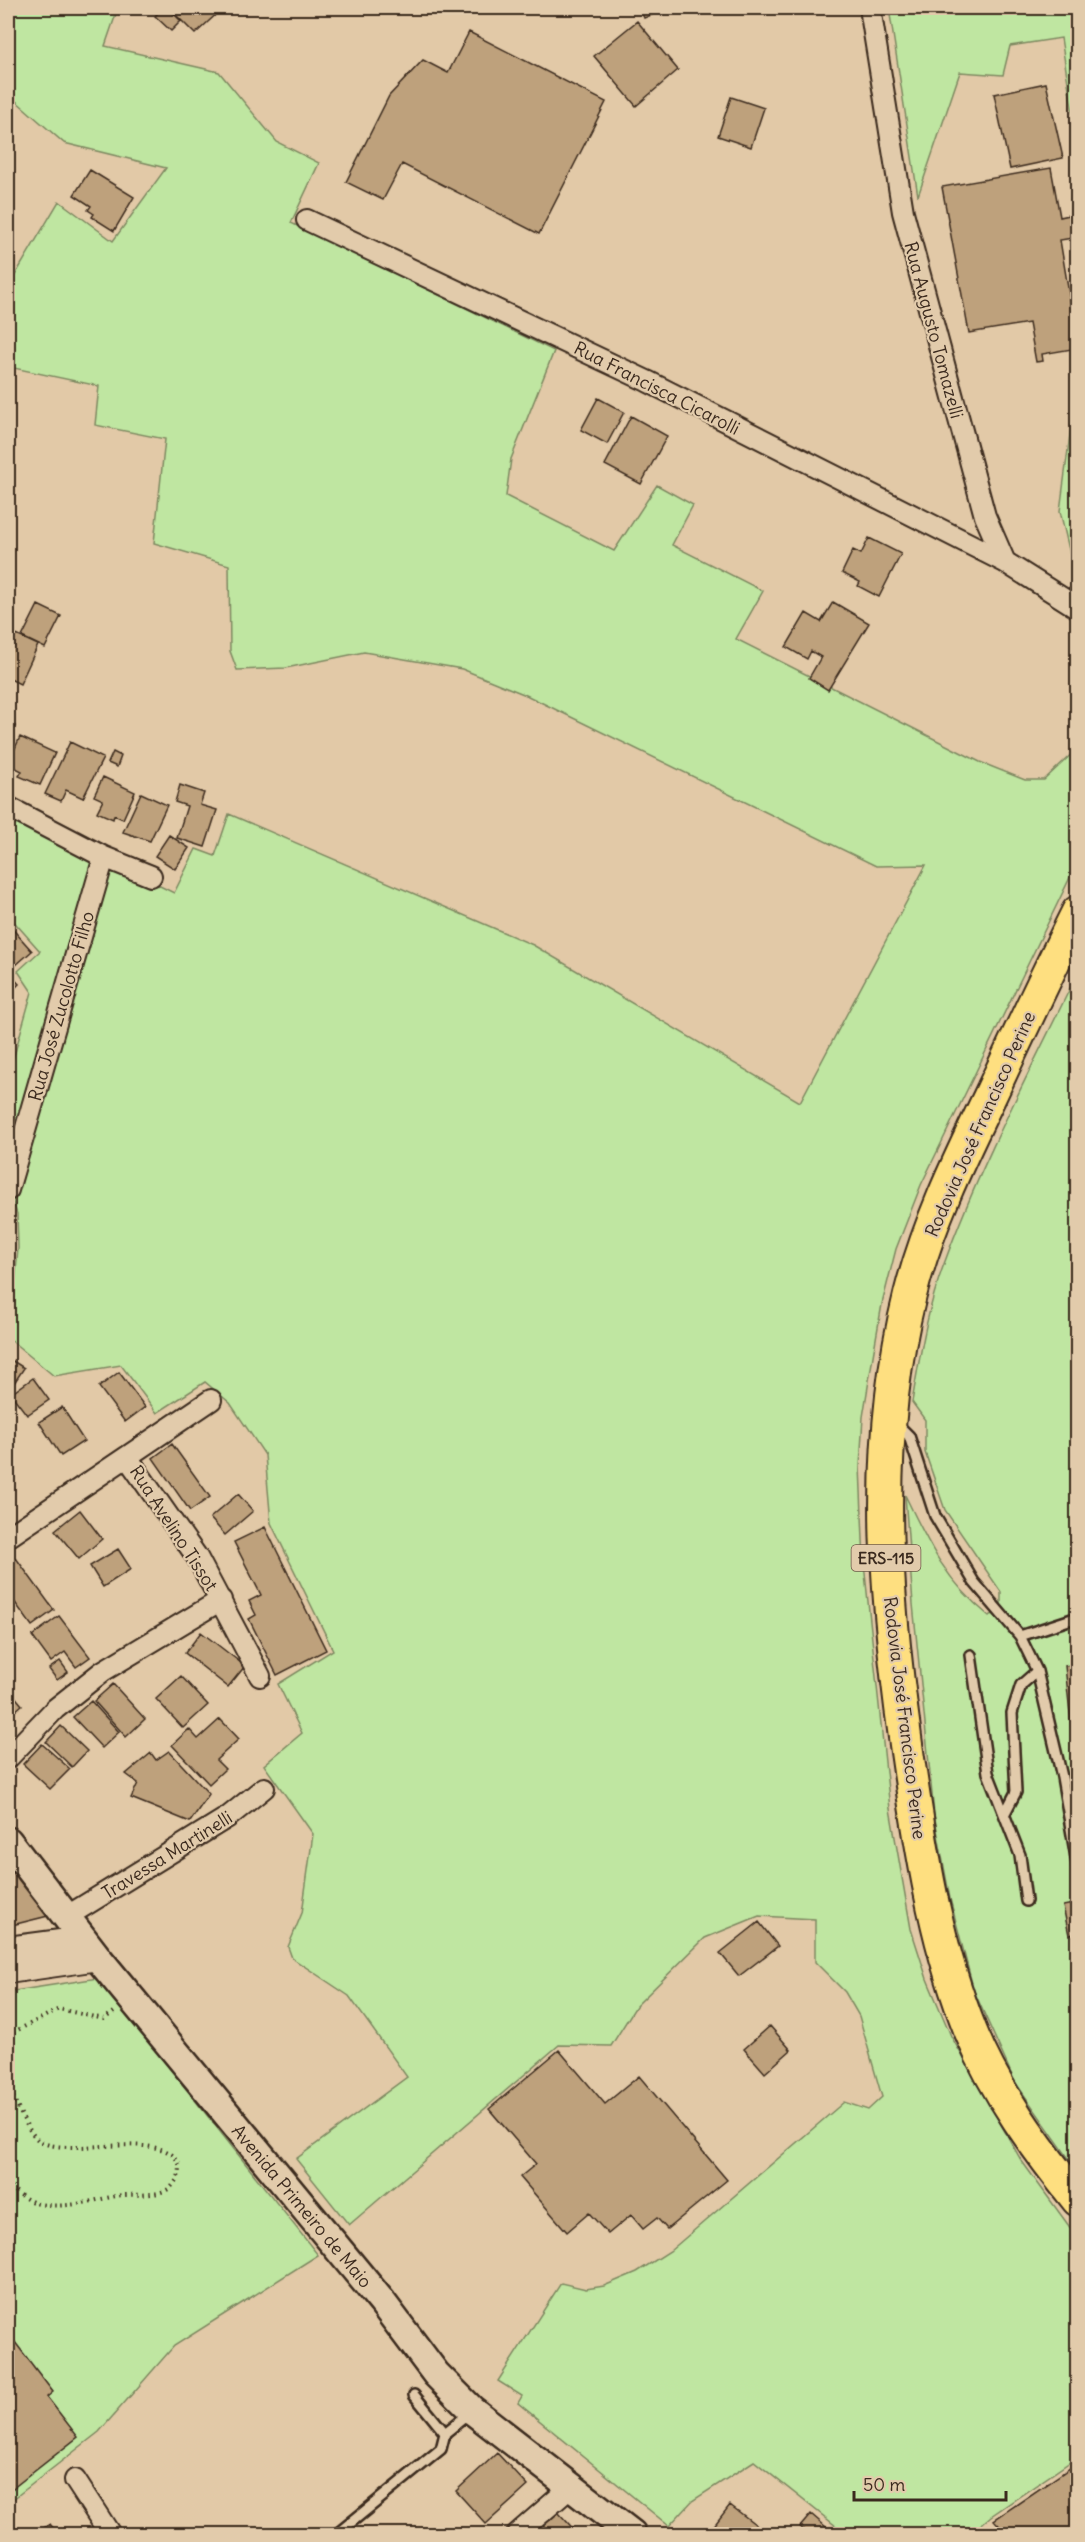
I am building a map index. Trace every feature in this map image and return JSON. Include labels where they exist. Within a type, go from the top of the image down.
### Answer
[{"type":"main road","name":"Rodovia José Francisco Perine","points":[[1077,912],[945,1191],[910,1293],[897,1351],[889,1416],[885,1538],[893,1643],[924,1865],[946,1962],[973,2037],[1018,2119],[1077,2200]]},
{"type":"main road","name":"Avenida Primeiro de Maio","points":[[8,1841],[90,1948],[382,2302],[436,2373],[472,2410],[632,2535]]},
{"type":"street","name":"Rua Augusto Tomazelli","points":[[870,8],[903,212],[985,516],[1005,562]]},
{"type":"street","name":"Rua Francisca Cicarolli","points":[[307,220],[636,376],[1005,562]]},
{"type":"street","points":[[1005,562],[1077,608]]},
{"type":"street","points":[[8,807],[105,857],[151,876]]},
{"type":"street","name":"Rua José Zucolotto Filho","points":[[8,1190],[105,857]]},
{"type":"street","points":[[8,1538],[211,1400]]},
{"type":"street","name":"Rua Avelino Tissot","points":[[127,1456],[178,1528],[221,1600],[260,1676]]},
{"type":"street","points":[[8,1758],[55,1709],[103,1671],[221,1600]]},
{"type":"street","name":"Travessa Martinelli","points":[[66,1917],[228,1817],[264,1788]]},
{"type":"street","points":[[16,1959],[90,1948]]},
{"type":"street","points":[[75,2481],[110,2535]]},
{"type":"street","points":[[517,2535],[571,2487]]},
{"type":"lane","points":[[889,1416],[909,1436],[935,1516],[974,1582],[1020,1636],[1036,1671],[1074,1830],[1077,1869]]},
{"type":"lane","points":[[1020,1636],[1077,1617]]},
{"type":"lane","points":[[971,1655],[988,1773],[1020,1855],[1026,1901]]},
{"type":"lane","points":[[1005,1813],[1016,1792],[1012,1713],[1021,1685],[1036,1671]]},
{"type":"lane","points":[[414,2395],[445,2433]]},
{"type":"lane","points":[[338,2533],[441,2449],[445,2433],[472,2410]]},
{"type":"path","points":[[8,2035],[59,2009],[104,2019],[132,2000]]},
{"type":"path","points":[[8,2086],[36,2139],[48,2145],[122,2144],[160,2150],[174,2157],[180,2166],[178,2178],[169,2188],[151,2194],[117,2196],[83,2205],[37,2204],[8,2186]]},
{"type":"green space","points":[[8,8],[118,8],[105,46],[219,72],[277,142],[319,163],[291,223],[554,351],[511,459],[506,496],[614,551],[657,485],[693,505],[672,545],[763,591],[736,639],[980,762],[1025,780],[1044,780],[1077,749],[1077,863],[921,1185],[896,1249],[882,1304],[873,1356],[863,1417],[860,1466],[864,1564],[890,1809],[911,1929],[927,1979],[951,2036],[1021,2160],[1077,2237],[1077,2470],[1070,2462],[991,2516],[970,2534],[846,2534],[754,2461],[692,2501],[669,2526],[518,2403],[522,2396],[498,2381],[561,2283],[586,2289],[604,2286],[637,2272],[670,2251],[844,2102],[868,2110],[882,2097],[859,2016],[845,1992],[815,1962],[815,1919],[759,1916],[705,1938],[636,2006],[611,2046],[559,2045],[349,2225],[296,2159],[407,2077],[349,1996],[292,1958],[288,1947],[302,1913],[313,1834],[264,1765],[302,1733],[278,1684],[333,1650],[271,1523],[265,1455],[230,1403],[205,1382],[157,1413],[121,1365],[54,1376],[8,1338],[8,1301],[15,1284],[18,1248],[17,1214],[8,1188],[8,1077],[32,992],[18,971],[40,951],[8,915],[8,811],[174,893],[196,849],[215,856],[229,814],[533,945],[800,1102],[926,865],[876,866],[526,695],[462,669],[364,652],[286,668],[237,670],[230,651],[229,565],[154,543],[165,439],[95,425],[99,386],[9,367],[14,311],[11,282],[59,201],[113,241],[166,168],[64,143],[8,94]]},
{"type":"green space","points":[[889,8],[1077,8],[1077,140],[1061,38],[1010,46],[1003,75],[960,72],[918,196]]},
{"type":"green space","points":[[1077,381],[1078,584],[1060,511]]},
{"type":"green space","points":[[1077,974],[1077,2170],[1015,2082],[974,1991],[950,1899],[934,1814],[913,1604],[905,1495],[949,1575],[989,1616],[1001,1611],[1001,1592],[945,1510],[925,1452],[925,1420],[912,1402],[933,1298],[958,1227],[1007,1117]]},
{"type":"green space","points":[[98,1978],[318,2255],[174,2346],[99,2432],[8,2503],[8,1992]]},
{"type":"building","points":[[163,8],[168,8],[181,21],[171,31],[155,16]]},
{"type":"building","points":[[169,8],[223,8],[195,34]]},
{"type":"building","points":[[640,8],[668,8],[644,18]]},
{"type":"building","points":[[637,21],[678,70],[636,106],[594,56]]},
{"type":"building","points":[[469,32],[606,102],[539,234],[402,164],[383,200],[346,182],[389,96],[423,60],[448,73]]},
{"type":"building","points":[[1046,83],[1063,158],[1010,169],[994,94]]},
{"type":"building","points":[[731,97],[764,108],[751,147],[718,136]]},
{"type":"building","points":[[1051,168],[1060,217],[1074,214],[1078,235],[1078,237],[1060,240],[1078,348],[1042,354],[1043,361],[1036,362],[1029,323],[969,333],[942,187]]},
{"type":"building","points":[[90,170],[134,197],[114,231],[92,217],[94,214],[88,210],[91,206],[74,195]]},
{"type":"building","points":[[598,398],[624,412],[607,444],[581,430]]},
{"type":"building","points":[[631,416],[667,436],[641,484],[605,465]]},
{"type":"building","points":[[869,538],[901,554],[879,597],[858,586],[860,582],[842,573],[853,550],[861,554]]},
{"type":"building","points":[[833,602],[869,623],[828,690],[809,678],[821,657],[811,651],[807,659],[786,647],[806,613],[821,622]]},
{"type":"building","points":[[38,605],[61,616],[45,648],[22,637]]},
{"type":"building","points":[[12,633],[38,645],[20,684],[8,678],[8,643]]},
{"type":"building","points":[[8,722],[15,726],[8,741]]},
{"type":"building","points":[[20,737],[55,753],[40,785],[19,776],[22,771],[8,764]]},
{"type":"building","points":[[70,742],[103,758],[83,798],[66,790],[61,801],[45,794]]},
{"type":"building","points":[[113,752],[121,756],[117,767],[108,763]]},
{"type":"building","points":[[103,777],[135,792],[123,819],[114,815],[113,819],[97,812],[103,800],[94,796]]},
{"type":"building","points":[[180,785],[204,793],[200,805],[217,810],[205,847],[177,838],[187,806],[175,802]]},
{"type":"building","points":[[141,793],[167,805],[150,841],[123,832]]},
{"type":"building","points":[[169,835],[189,848],[175,869],[155,856]]},
{"type":"building","points":[[8,924],[32,951],[8,972]]},
{"type":"building","points":[[8,972],[19,984],[8,995]]},
{"type":"building","points":[[8,1358],[24,1368],[10,1389],[8,1387]]},
{"type":"building","points":[[119,1372],[145,1407],[125,1422],[99,1387]]},
{"type":"building","points":[[33,1378],[49,1400],[27,1415],[11,1394]]},
{"type":"building","points":[[62,1407],[84,1441],[61,1456],[39,1422]]},
{"type":"building","points":[[172,1444],[210,1497],[190,1511],[153,1458]]},
{"type":"building","points":[[238,1494],[253,1511],[225,1535],[210,1518]]},
{"type":"building","points":[[80,1510],[102,1539],[79,1559],[55,1530]]},
{"type":"building","points":[[265,1527],[326,1650],[277,1675],[249,1619],[256,1615],[249,1601],[261,1595],[234,1542]]},
{"type":"building","points":[[118,1549],[131,1569],[103,1587],[90,1566]]},
{"type":"building","points":[[16,1558],[54,1610],[32,1626],[8,1593],[8,1564]]},
{"type":"building","points":[[59,1616],[90,1657],[76,1667],[65,1652],[51,1662],[32,1636]]},
{"type":"building","points":[[201,1632],[245,1666],[228,1687],[185,1653]]},
{"type":"building","points":[[60,1661],[68,1672],[57,1680],[49,1669]]},
{"type":"building","points":[[1078,1664],[1078,1742],[1073,1742],[1065,1666]]},
{"type":"building","points":[[181,1676],[208,1705],[183,1728],[156,1699]]},
{"type":"building","points":[[113,1684],[145,1719],[126,1737],[94,1701]]},
{"type":"building","points":[[8,1688],[22,1705],[8,1717]]},
{"type":"building","points":[[91,1701],[119,1732],[102,1748],[73,1717]]},
{"type":"building","points":[[220,1719],[239,1739],[216,1760],[225,1769],[209,1784],[172,1745],[189,1729],[198,1739]]},
{"type":"building","points":[[61,1726],[87,1751],[72,1767],[46,1742]]},
{"type":"building","points":[[42,1744],[70,1769],[50,1789],[23,1764]]},
{"type":"building","points":[[169,1751],[209,1794],[190,1822],[131,1798],[138,1783],[126,1774],[151,1753],[156,1760]]},
{"type":"building","points":[[8,1857],[52,1915],[8,1926]]},
{"type":"building","points":[[1078,1903],[1078,1933],[1069,1935],[1063,1906]]},
{"type":"building","points":[[759,1922],[778,1946],[739,1976],[720,1953]]},
{"type":"building","points":[[770,2026],[791,2050],[765,2073],[744,2049]]},
{"type":"building","points":[[559,2050],[605,2104],[639,2076],[727,2180],[667,2229],[657,2218],[643,2229],[631,2215],[608,2234],[589,2213],[567,2232],[520,2177],[536,2164],[489,2109]]},
{"type":"building","points":[[8,2333],[53,2392],[47,2397],[78,2437],[8,2492]]},
{"type":"building","points":[[497,2453],[528,2486],[486,2524],[456,2491]]},
{"type":"building","points":[[1070,2468],[1078,2476],[1078,2534],[1007,2534],[994,2520]]},
{"type":"building","points":[[730,2505],[768,2534],[712,2534],[709,2532]]},
{"type":"building","points":[[558,2512],[578,2534],[532,2534]]},
{"type":"building","points":[[811,2514],[826,2527],[819,2534],[809,2534],[800,2527]]},
{"type":"building","points":[[50,2524],[58,2534],[34,2534]]}]
